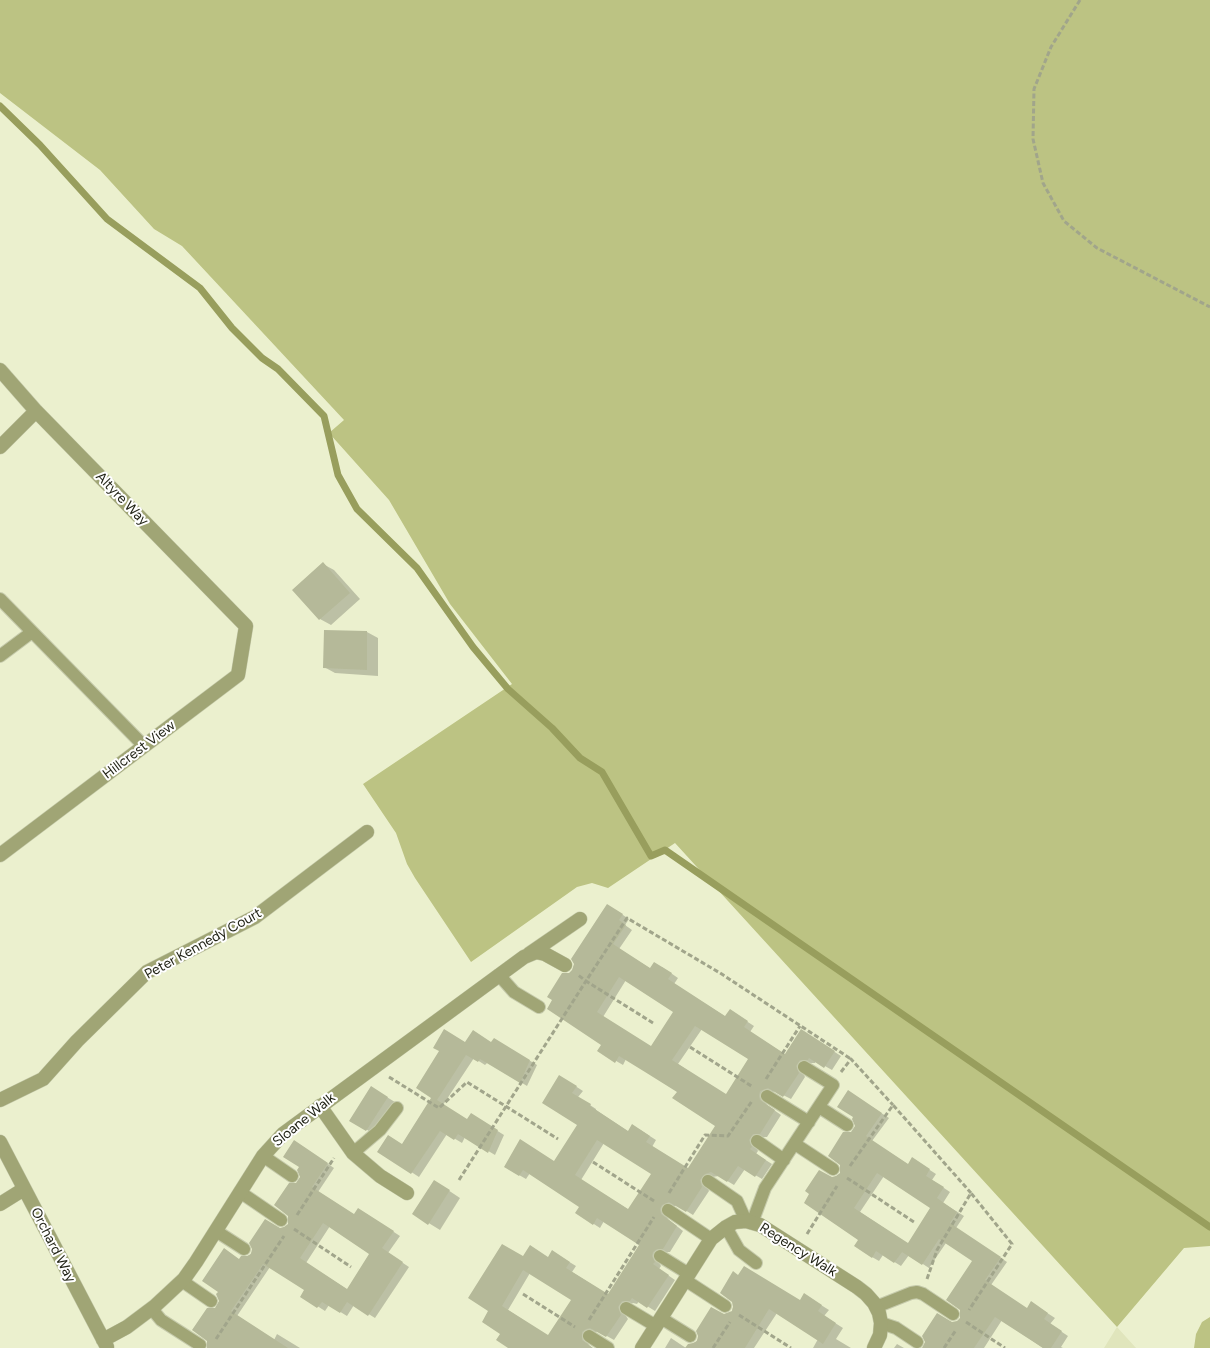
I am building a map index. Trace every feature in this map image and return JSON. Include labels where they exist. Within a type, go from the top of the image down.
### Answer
[{"type":"street","name":"Altyre Way","points":[[0,370],[36,411],[246,626]]},
{"type":"street","points":[[0,447],[36,411]]},
{"type":"street","name":"Hillcrest View","points":[[0,855],[238,675],[246,626]]},
{"type":"street","name":"Peter Kennedy Court","points":[[0,1100],[43,1079],[147,972],[255,917],[367,832]]},
{"type":"street","name":"Sloane Walk","points":[[105,1344],[152,1309],[182,1281],[263,1156],[282,1134],[499,975],[580,919]]},
{"type":"street","points":[[524,957],[536,952],[545,954],[565,965]]},
{"type":"street","points":[[320,1106],[350,1149],[380,1176],[407,1193]]},
{"type":"street","name":"Orchard Way","points":[[0,1142],[105,1344]]},
{"type":"street","points":[[0,1204],[24,1189]]},
{"type":"street","name":"Regency Walk","points":[[642,1348],[711,1239],[726,1226],[735,1222],[749,1222],[760,1225],[857,1287],[866,1294],[876,1307],[881,1323]]},
{"type":"street","points":[[874,1348],[880,1335],[881,1323]]},
{"type":"lane","points":[[0,599],[144,746]]},
{"type":"lane","points":[[0,656],[32,632]]},
{"type":"lane","points":[[499,975],[514,992],[538,1007]]},
{"type":"lane","points":[[749,1222],[766,1188],[833,1085],[804,1067]]},
{"type":"lane","points":[[763,1093],[809,1122]]},
{"type":"lane","points":[[819,1107],[847,1125]]},
{"type":"lane","points":[[350,1149],[380,1130],[397,1108]]},
{"type":"lane","points":[[757,1141],[784,1160]]},
{"type":"lane","points":[[795,1144],[838,1172]]},
{"type":"lane","points":[[263,1156],[292,1176]]},
{"type":"lane","points":[[708,1181],[737,1201],[749,1222]]},
{"type":"lane","points":[[240,1192],[286,1223]]},
{"type":"lane","points":[[664,1207],[711,1239]]},
{"type":"lane","points":[[726,1226],[740,1250],[756,1263]]},
{"type":"lane","points":[[216,1231],[244,1249]]},
{"type":"lane","points":[[660,1256],[725,1306]]},
{"type":"lane","points":[[182,1281],[211,1301]]},
{"type":"lane","points":[[876,1307],[911,1293],[923,1294],[953,1314]]},
{"type":"lane","points":[[626,1308],[690,1336]]},
{"type":"lane","points":[[152,1309],[161,1320],[200,1345]]},
{"type":"lane","points":[[881,1323],[896,1328],[917,1342]]},
{"type":"lane","points":[[588,1330],[608,1348]]},
{"type":"path","points":[[1080,0],[1051,47],[1034,89],[1033,139],[1042,183],[1064,221],[1097,248],[1210,306]]},
{"type":"path","points":[[459,1180],[627,918],[720,974],[851,1059],[971,1193],[1012,1244],[968,1312]]},
{"type":"path","points":[[586,981],[654,1023]]},
{"type":"path","points":[[588,1330],[664,1207],[705,1135],[728,1136],[763,1093],[800,1026]]},
{"type":"path","points":[[690,1047],[763,1093]]},
{"type":"path","points":[[833,1085],[851,1059]]},
{"type":"path","points":[[376,1064],[386,1074],[439,1108],[467,1082],[558,1139]]},
{"type":"path","points":[[797,1249],[838,1172],[893,1104]]},
{"type":"path","points":[[295,1218],[336,1155],[350,1149]]},
{"type":"path","points":[[593,1162],[640,1192]]},
{"type":"path","points":[[838,1172],[914,1222]]},
{"type":"path","points":[[923,1294],[936,1250],[971,1193]]},
{"type":"path","points":[[286,1223],[351,1267]]},
{"type":"path","points":[[214,1342],[284,1234]]},
{"type":"path","points":[[523,1294],[560,1318]]},
{"type":"path","points":[[739,1315],[791,1348]]},
{"type":"path","points":[[713,1348],[730,1321]]},
{"type":"path","points":[[965,1322],[1006,1348]]},
{"type":"path","points":[[944,1348],[957,1328]]},
{"type":"shaded area","points":[[0,0],[1210,0],[1210,1246],[1184,1248],[1117,1327],[675,843],[608,888],[592,883],[577,887],[471,962],[415,878],[407,864],[396,833],[363,784],[512,684],[450,604],[389,500],[329,433],[344,420],[182,246],[154,229],[100,170],[0,93]]},
{"type":"shaded area","points":[[1210,1317],[1210,1348],[1194,1348],[1196,1334],[1202,1322]]},
{"type":"shaded area","points":[[1117,1327],[1136,1348],[1104,1348]]},
{"type":"building","points":[[323,562],[350,593],[319,620],[292,590]]},
{"type":"building","points":[[324,630],[367,631],[367,670],[323,668]]},
{"type":"building","points":[[607,904],[623,914],[619,920],[626,925],[613,944],[650,968],[654,962],[672,973],[668,979],[725,1016],[730,1009],[748,1021],[744,1027],[785,1054],[801,1029],[835,1051],[824,1068],[809,1058],[808,1060],[800,1060],[796,1066],[799,1073],[783,1097],[768,1088],[760,1091],[760,1100],[775,1110],[760,1134],[753,1134],[749,1140],[752,1147],[750,1149],[766,1160],[755,1177],[738,1166],[727,1182],[711,1172],[705,1174],[700,1180],[702,1187],[686,1212],[669,1202],[662,1205],[660,1209],[661,1214],[677,1226],[663,1249],[657,1249],[653,1252],[652,1256],[655,1262],[653,1264],[669,1275],[647,1308],[632,1298],[630,1301],[622,1301],[618,1307],[621,1315],[606,1337],[590,1328],[582,1332],[582,1340],[593,1348],[508,1348],[496,1340],[500,1334],[482,1322],[488,1311],[468,1298],[502,1244],[523,1256],[530,1245],[548,1257],[552,1250],[570,1262],[566,1268],[608,1294],[639,1245],[597,1218],[593,1225],[575,1213],[579,1207],[523,1170],[519,1176],[504,1167],[520,1139],[554,1161],[577,1125],[542,1103],[559,1075],[577,1086],[572,1093],[591,1104],[590,1106],[628,1131],[632,1124],[650,1136],[646,1142],[688,1168],[715,1126],[672,1098],[677,1092],[619,1056],[615,1063],[597,1051],[601,1045],[547,1009],[552,1000],[547,997],[562,973],[569,973],[572,970],[574,964],[571,959]],"holes":[[[619,977],[673,1012],[651,1046],[597,1012]],[[695,1026],[748,1059],[726,1094],[672,1060]],[[597,1140],[651,1174],[628,1209],[575,1175]],[[523,1270],[571,1300],[548,1335],[502,1306]]]},
{"type":"building","points":[[444,1029],[465,1042],[473,1030],[491,1042],[494,1038],[530,1060],[520,1083],[480,1059],[478,1062],[466,1055],[437,1100],[467,1119],[471,1113],[498,1130],[488,1153],[458,1134],[454,1140],[440,1131],[411,1174],[377,1152],[388,1135],[402,1144],[431,1098],[416,1088],[439,1051],[433,1048]]},
{"type":"building","points":[[371,1086],[388,1097],[366,1131],[349,1121]]},
{"type":"building","points":[[848,1090],[882,1113],[866,1136],[908,1164],[912,1157],[930,1169],[926,1176],[944,1187],[937,1198],[957,1212],[950,1223],[1001,1257],[985,1280],[1027,1308],[1031,1301],[1048,1313],[1044,1319],[1062,1331],[1051,1348],[1043,1348],[995,1317],[974,1348],[922,1348],[925,1342],[922,1336],[937,1313],[952,1322],[960,1318],[960,1310],[946,1300],[972,1261],[939,1239],[922,1265],[902,1252],[894,1263],[876,1251],[872,1258],[854,1246],[858,1240],[804,1203],[809,1194],[805,1191],[819,1170],[832,1177],[840,1173],[840,1165],[828,1156],[843,1132],[851,1132],[855,1126],[853,1117],[837,1107]],"holes":[[[877,1173],[930,1208],[908,1243],[854,1208]]]},
{"type":"building","points":[[294,1140],[328,1163],[312,1187],[354,1214],[358,1208],[394,1231],[382,1248],[403,1262],[368,1316],[347,1302],[340,1313],[322,1302],[317,1308],[300,1297],[304,1290],[263,1264],[231,1311],[288,1348],[207,1348],[207,1341],[192,1330],[207,1308],[215,1308],[219,1301],[216,1294],[218,1292],[202,1281],[224,1248],[239,1259],[241,1256],[251,1254],[252,1249],[249,1243],[265,1219],[280,1228],[288,1224],[288,1216],[274,1205],[289,1183],[296,1183],[300,1177],[297,1170],[299,1167],[283,1157]],"holes":[[[323,1223],[369,1254],[347,1289],[300,1258]]]},
{"type":"building","points":[[434,1180],[450,1190],[428,1225],[412,1214]]},
{"type":"building","points":[[744,1266],[800,1300],[804,1293],[822,1305],[818,1311],[836,1323],[823,1344],[769,1309],[745,1348],[685,1348],[688,1344],[697,1341],[696,1331],[711,1307],[724,1314],[732,1311],[732,1302],[720,1293],[733,1271],[738,1275]]},
{"type":"waterway","points":[[0,106],[40,145],[107,219],[200,288],[232,328],[262,358],[278,369],[324,416],[338,475],[357,509],[417,568],[473,647],[508,689],[552,728],[580,758],[602,772],[651,856],[665,850],[1210,1227]]}]
